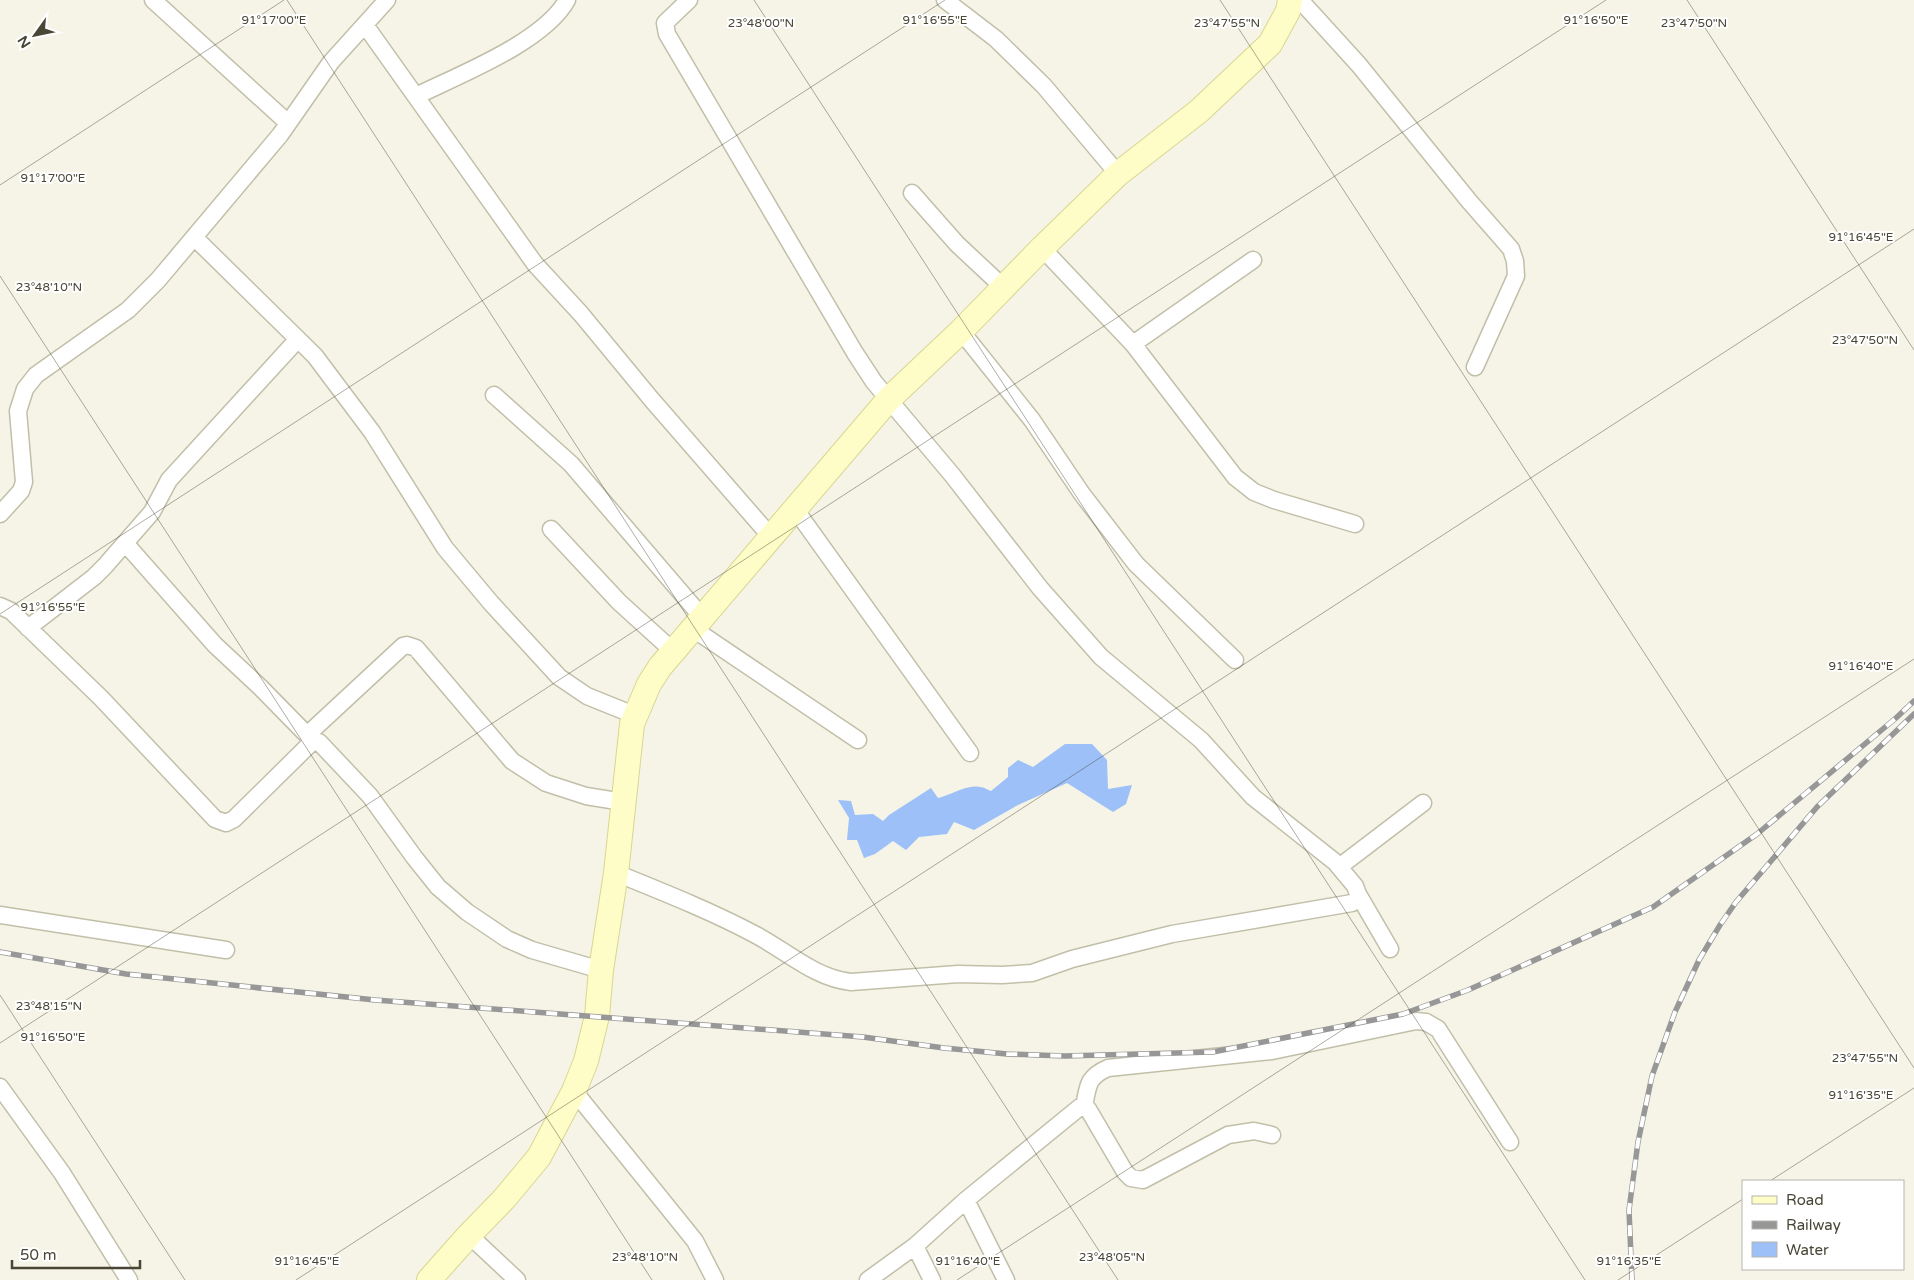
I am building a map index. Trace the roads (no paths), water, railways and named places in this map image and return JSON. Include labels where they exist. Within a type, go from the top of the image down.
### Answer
[{"type":"street","points":[[153,0],[288,123]]},
{"type":"street","points":[[0,514],[21,491],[24,482],[18,411],[25,389],[36,375],[128,310],[158,280],[288,123],[331,62],[387,0]]},
{"type":"street","points":[[416,96],[502,53],[530,36],[548,24],[563,8],[567,0]]},
{"type":"street","points":[[689,0],[665,23],[667,34],[855,353],[874,382],[953,476],[1040,588],[1101,658],[1201,740],[1253,797],[1338,867],[1355,886],[1390,949]]},
{"type":"street","points":[[945,0],[996,39],[1044,86],[1118,174]]},
{"type":"street","points":[[429,1280],[504,1199],[538,1157],[574,1091],[586,1061],[597,1016],[601,970],[616,873],[627,758],[634,715],[649,684],[673,651],[772,538],[889,399],[961,331],[1118,174],[1200,111],[1270,44],[1288,11],[1290,0]]},
{"type":"street","points":[[1300,0],[1359,65],[1469,201],[1511,249],[1515,261],[1516,276],[1475,367]]},
{"type":"street","points":[[365,25],[535,264],[582,314],[652,400],[772,538]]},
{"type":"street","points":[[912,193],[957,244],[1003,287]]},
{"type":"street","points":[[194,237],[315,356],[372,432],[434,532],[491,603],[558,677],[587,696],[634,715]]},
{"type":"street","points":[[1042,248],[1133,344],[1235,476],[1254,492],[1274,500],[1355,524]]},
{"type":"street","points":[[1133,344],[1253,260]]},
{"type":"street","points":[[961,331],[1032,420],[1082,494],[1136,564],[1235,660]]},
{"type":"street","points":[[28,628],[94,577],[152,512],[168,480],[298,339]]},
{"type":"street","points":[[494,395],[571,464],[697,623],[858,740]]},
{"type":"street","points":[[795,509],[970,753]]},
{"type":"street","points":[[551,529],[619,602],[673,651]]},
{"type":"street","points":[[125,543],[215,645],[311,738],[321,744],[370,796],[438,887],[467,912],[507,939],[532,950],[601,970]]},
{"type":"street","points":[[0,606],[11,612],[101,698],[216,819],[222,823],[229,822],[238,816],[309,745],[311,738],[403,646],[416,648],[512,761],[546,784],[586,796],[623,802]]},
{"type":"street","points":[[1338,867],[1423,802]]},
{"type":"street","points":[[616,873],[731,922],[816,971],[838,981],[851,982],[958,974],[1002,975],[1032,973],[1072,959],[1172,934],[1352,903],[1357,900],[1358,894]]},
{"type":"street","points":[[0,915],[226,950]]},
{"type":"street","points":[[1084,1107],[1091,1078],[1098,1072],[1108,1068],[1272,1051],[1416,1021],[1426,1022],[1438,1029],[1510,1142]]},
{"type":"street","points":[[0,1087],[62,1173],[129,1280]]},
{"type":"street","points":[[574,1091],[695,1241],[714,1280]]},
{"type":"street","points":[[868,1280],[915,1246],[966,1200],[1080,1107],[1088,1109],[1120,1166],[1131,1178],[1137,1180],[1143,1180],[1228,1136],[1254,1131],[1272,1135]]},
{"type":"street","points":[[966,1200],[1006,1280]]},
{"type":"street","points":[[469,1235],[517,1280]]},
{"type":"street","points":[[915,1246],[932,1280]]},
{"type":"water","points":[[1065,744],[1092,744],[1107,760],[1108,789],[1132,785],[1126,804],[1113,812],[1067,783],[1018,805],[974,830],[954,822],[947,834],[919,837],[906,850],[893,841],[875,854],[864,858],[857,840],[847,840],[849,818],[838,800],[851,801],[855,815],[873,814],[883,821],[889,815],[931,788],[938,798],[975,786],[991,791],[1008,777],[1008,768],[1018,760],[1033,767]]},
{"type":"railway","points":[[0,952],[126,974],[375,1000],[863,1037],[1007,1054],[1065,1056],[1213,1052],[1403,1014],[1468,990],[1653,907],[1757,834],[1914,701]]},
{"type":"railway","points":[[1632,1280],[1629,1210],[1638,1142],[1652,1076],[1675,1012],[1699,960],[1736,902],[1817,807],[1914,714]]}]
